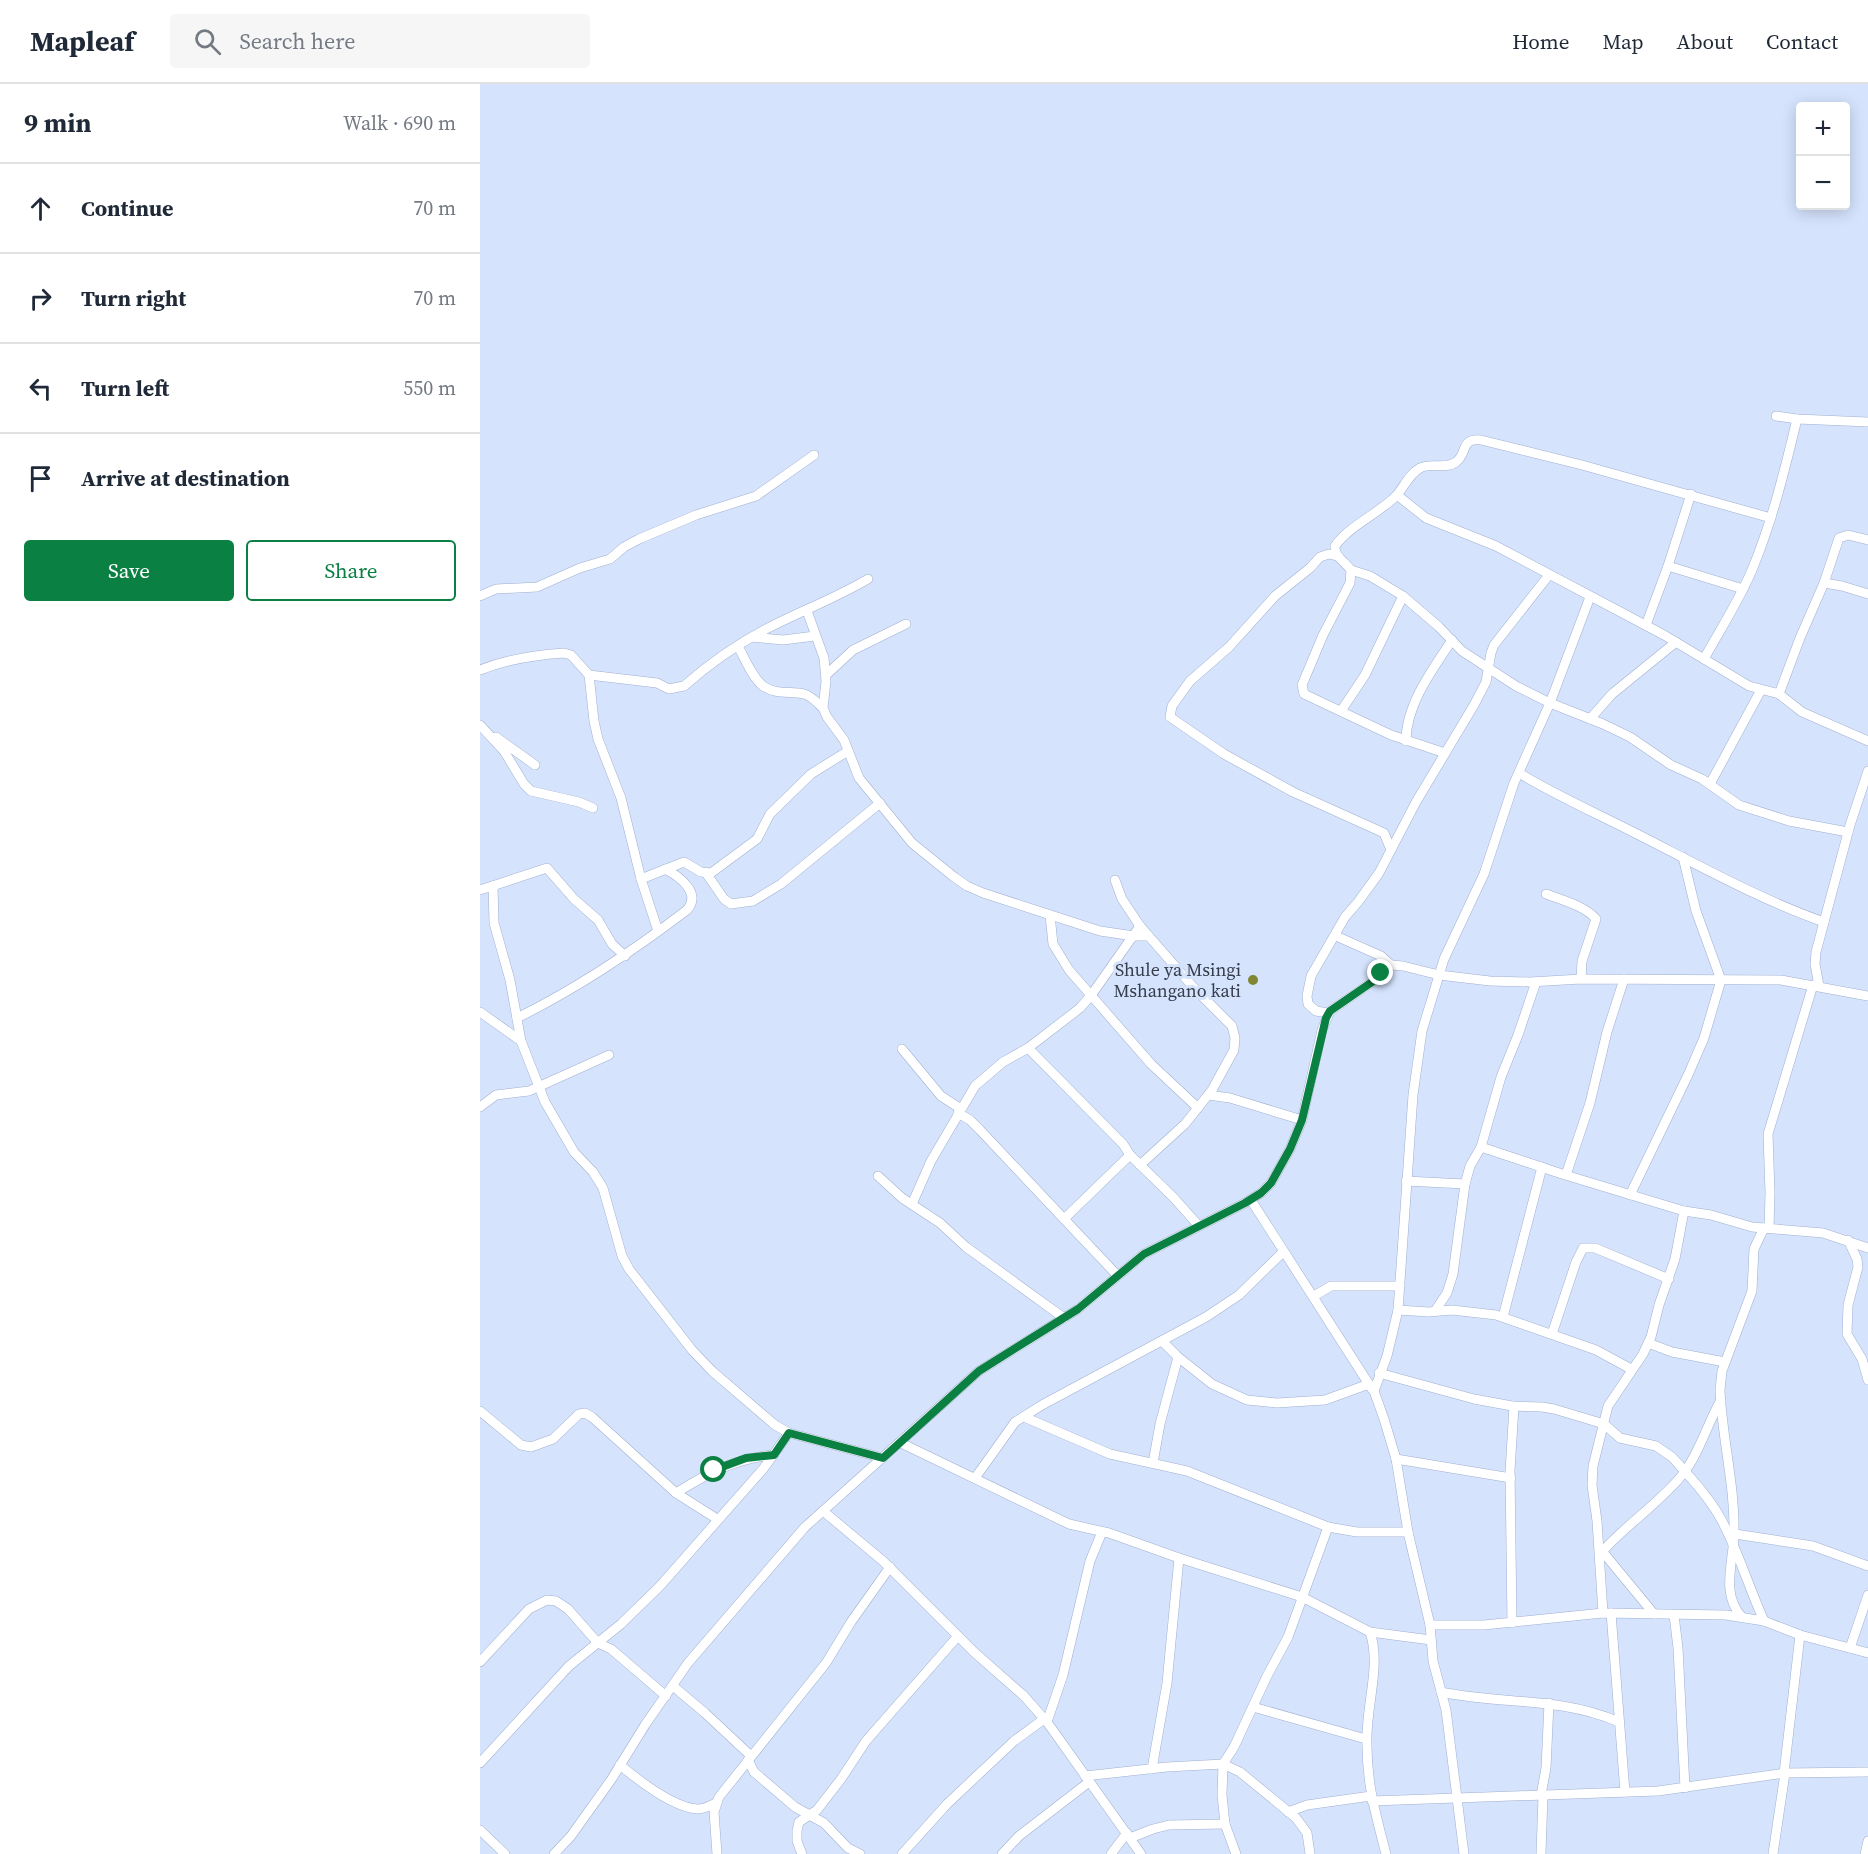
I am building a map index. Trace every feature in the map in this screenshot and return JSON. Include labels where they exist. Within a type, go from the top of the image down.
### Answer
[{"type":"street","points":[[1776,416],[1868,422]]},
{"type":"street","points":[[1704,659],[1754,566],[1778,500],[1797,418]]},
{"type":"street","points":[[1337,556],[1335,548],[1338,542],[1397,495],[1417,470],[1423,466],[1449,465],[1456,462],[1468,442],[1473,440],[1582,465],[1771,518]]},
{"type":"street","points":[[480,596],[496,589],[537,587],[580,568],[604,562],[639,539],[702,513],[756,496],[814,455]]},
{"type":"street","points":[[1646,625],[1691,494]]},
{"type":"street","points":[[1397,495],[1426,518],[1487,541],[1646,625],[1727,675],[1749,686],[1779,694],[1802,712],[1868,741]]},
{"type":"street","points":[[1779,694],[1803,629],[1824,583],[1839,538],[1848,535],[1868,540]]},
{"type":"street","points":[[1391,850],[1384,833],[1293,792],[1224,754],[1170,717],[1172,706],[1190,681],[1229,647],[1275,596],[1320,557],[1329,554],[1337,556],[1351,570],[1370,576],[1403,596],[1421,610],[1462,651],[1516,686],[1630,737],[1671,765],[1710,784],[1722,795],[1739,805],[1789,821],[1848,832]]},
{"type":"street","points":[[1668,566],[1743,588]]},
{"type":"street","points":[[1351,570],[1350,583],[1323,635],[1302,685],[1304,694],[1406,741],[1445,753]]},
{"type":"street","points":[[1328,1013],[1311,1008],[1307,996],[1311,976],[1336,936],[1345,916],[1379,873],[1416,802],[1486,682],[1494,645],[1549,575]]},
{"type":"street","points":[[480,670],[518,659],[564,652],[577,661],[584,672],[589,675],[657,683],[676,688],[684,686],[752,637],[868,579]]},
{"type":"street","points":[[1824,583],[1868,594]]},
{"type":"street","points":[[1341,711],[1365,675],[1403,596]]},
{"type":"street","points":[[1162,1341],[1178,1357],[1223,1390],[1247,1400],[1277,1403],[1325,1400],[1371,1388],[1387,1356],[1398,1310],[1413,1095],[1421,1040],[1439,975],[1455,932],[1484,874],[1519,773],[1550,703],[1590,597]]},
{"type":"street","points":[[807,611],[824,658],[826,675],[822,708]]},
{"type":"street","points":[[826,675],[853,650],[906,624]]},
{"type":"street","points":[[752,637],[783,640],[815,636]]},
{"type":"street","points":[[1406,741],[1407,720],[1414,704],[1429,675],[1452,640]]},
{"type":"street","points":[[1590,719],[1612,694],[1676,642]]},
{"type":"street","points":[[738,646],[758,681],[765,687],[777,692],[805,694],[822,708],[844,740],[860,778],[912,843],[967,886],[1100,931],[1148,936]]},
{"type":"street","points":[[589,675],[596,730],[621,798],[641,879],[658,931]]},
{"type":"street","points":[[1710,784],[1761,690]]},
{"type":"street","points":[[483,729],[535,765]]},
{"type":"street","points":[[483,729],[504,751],[524,784],[531,791],[579,802],[593,808]]},
{"type":"street","points":[[641,879],[687,862],[701,872],[711,873],[753,842],[760,835],[770,814],[811,774],[848,751]]},
{"type":"street","points":[[1742,1617],[1735,1610],[1731,1600],[1730,1574],[1735,1534],[1721,1400],[1722,1371],[1752,1291],[1754,1249],[1767,1228],[1770,1192],[1768,1134],[1816,986],[1816,952],[1848,832],[1868,771]]},
{"type":"street","points":[[1519,773],[1683,857],[1802,914],[1824,922]]},
{"type":"street","points":[[706,873],[724,899],[731,904],[753,901],[781,884],[880,803]]},
{"type":"street","points":[[1630,1195],[1704,1038],[1721,980],[1690,889],[1683,857]]},
{"type":"street","points":[[480,890],[547,868],[574,899],[598,920],[612,944],[625,956]]},
{"type":"street","points":[[517,1018],[547,1004],[625,956],[691,905],[692,897],[684,881],[665,869]]},
{"type":"street","points":[[1115,880],[1122,899],[1140,927],[1194,988],[1232,1026],[1235,1038],[1234,1050],[1208,1095],[1185,1124],[1140,1165]]},
{"type":"street","points":[[493,886],[494,923],[510,980],[521,1041],[545,1102],[574,1152],[593,1172],[603,1188],[622,1256],[629,1269],[675,1330],[712,1371],[775,1425],[789,1433],[883,1458]]},
{"type":"street","points":[[1546,894],[1583,909],[1596,919],[1582,961],[1581,979]]},
{"type":"street","points":[[1050,915],[1050,932],[1057,953],[1069,970],[1151,1064],[1198,1108]]},
{"type":"street","points":[[912,1204],[931,1161],[975,1086],[1003,1062],[1028,1048],[1080,1008],[1140,927]]},
{"type":"street","points":[[1336,936],[1381,956],[1391,965],[1439,975],[1490,981],[1781,980],[1868,996]]},
{"type":"street","points":[[554,1854],[571,1836],[688,1663],[805,1527],[979,1371],[1078,1309],[1144,1254],[1251,1200],[1271,1183],[1290,1149],[1302,1120],[1322,1030],[1328,1013],[1372,982],[1391,965]]},
{"type":"street","points":[[1566,1175],[1590,1103],[1624,979]]},
{"type":"street","points":[[1435,1311],[1447,1293],[1453,1274],[1465,1184],[1473,1160],[1481,1147],[1501,1077],[1536,982]]},
{"type":"street","points":[[480,1012],[521,1041]]},
{"type":"street","points":[[1028,1048],[1200,1226]]},
{"type":"street","points":[[902,1049],[941,1096],[980,1130],[1117,1275]]},
{"type":"street","points":[[480,1107],[496,1095],[539,1088],[609,1054]]},
{"type":"street","points":[[1208,1095],[1230,1098],[1302,1120]]},
{"type":"street","points":[[1481,1147],[1684,1211],[1711,1215],[1752,1227],[1806,1230],[1848,1240],[1868,1248]]},
{"type":"street","points":[[1064,1219],[1130,1155]]},
{"type":"street","points":[[1503,1317],[1542,1167]]},
{"type":"street","points":[[878,1176],[940,1223],[966,1247],[1064,1318]]},
{"type":"street","points":[[1406,1181],[1465,1184]]},
{"type":"street","points":[[1251,1200],[1371,1388],[1384,1419],[1396,1460],[1408,1532],[1430,1625],[1432,1661],[1446,1710],[1464,1854]]},
{"type":"street","points":[[1625,1792],[1592,1475],[1608,1406],[1648,1343],[1676,1259],[1684,1211]]},
{"type":"street","points":[[1848,1240],[1858,1266],[1848,1305],[1847,1334],[1862,1359],[1868,1380]]},
{"type":"street","points":[[1552,1334],[1576,1262],[1583,1248],[1595,1248],[1669,1279]]},
{"type":"street","points":[[975,1478],[1015,1422],[1042,1404],[1200,1321],[1239,1295],[1283,1252]]},
{"type":"street","points":[[1314,1296],[1331,1286],[1400,1286]]},
{"type":"street","points":[[1398,1310],[1478,1312],[1503,1317],[1596,1350],[1631,1369]]},
{"type":"street","points":[[1648,1343],[1672,1352],[1725,1362]]},
{"type":"street","points":[[1153,1463],[1160,1424],[1178,1357]]},
{"type":"street","points":[[1379,1373],[1474,1399],[1514,1406],[1542,1407],[1604,1424],[1620,1438],[1648,1443],[1665,1451],[1716,1510],[1764,1621]]},
{"type":"street","points":[[1601,1552],[1685,1472],[1721,1400]]},
{"type":"street","points":[[1512,1623],[1510,1478],[1514,1406]]},
{"type":"street","points":[[480,1411],[522,1445],[531,1447],[553,1439],[579,1414],[585,1413],[676,1492],[717,1519]]},
{"type":"street","points":[[1024,1417],[1110,1454],[1187,1471],[1328,1527],[1357,1532],[1408,1532]]},
{"type":"street","points":[[480,1763],[561,1673],[598,1643],[660,1586],[717,1519],[728,1510],[743,1489],[774,1455],[789,1433]]},
{"type":"street","points":[[901,1443],[1069,1524],[1127,1539],[1302,1597],[1338,1618],[1370,1632],[1431,1640]]},
{"type":"street","points":[[676,1492],[714,1470],[734,1462],[774,1455]]},
{"type":"street","points":[[1396,1460],[1510,1478]]},
{"type":"street","points":[[823,1511],[890,1568],[958,1636],[1024,1696],[1046,1721],[1141,1854]]},
{"type":"street","points":[[1236,1854],[1225,1824],[1222,1795],[1223,1764],[1234,1748],[1267,1676],[1288,1637],[1328,1527]]},
{"type":"street","points":[[902,1854],[947,1804],[1014,1741],[1046,1721],[1063,1675],[1090,1561],[1102,1532]]},
{"type":"street","points":[[1735,1534],[1813,1546],[1868,1566]]},
{"type":"street","points":[[1601,1552],[1654,1614]]},
{"type":"street","points":[[1152,1768],[1167,1683],[1179,1558]]},
{"type":"street","points":[[717,1854],[714,1822],[716,1803],[749,1758],[826,1663],[851,1622],[890,1568]]},
{"type":"street","points":[[1850,1648],[1868,1594]]},
{"type":"street","points":[[480,1662],[529,1610],[547,1600],[556,1601],[568,1609],[598,1643],[611,1649],[666,1696]]},
{"type":"street","points":[[1430,1625],[1512,1623],[1607,1613],[1742,1617],[1764,1621],[1800,1635],[1868,1653]]},
{"type":"street","points":[[1674,1615],[1678,1648],[1685,1788]]},
{"type":"street","points":[[1370,1632],[1375,1650],[1366,1739],[1371,1799],[1386,1854]]},
{"type":"street","points":[[1773,1854],[1800,1635]]},
{"type":"street","points":[[802,1854],[797,1841],[799,1822],[817,1810],[866,1741],[958,1636]]},
{"type":"street","points":[[673,1686],[705,1713],[749,1758],[754,1772],[795,1807],[824,1823],[848,1848],[860,1854]]},
{"type":"street","points":[[1441,1692],[1580,1708],[1619,1722]]},
{"type":"street","points":[[1541,1854],[1542,1795],[1546,1768],[1549,1703]]},
{"type":"street","points":[[1253,1707],[1366,1739]]},
{"type":"street","points":[[1002,1854],[1019,1836],[1087,1779],[1152,1768],[1223,1764],[1240,1772],[1303,1825],[1307,1833],[1310,1854]]},
{"type":"street","points":[[620,1766],[649,1787],[679,1803],[700,1809],[716,1803]]},
{"type":"street","points":[[1288,1812],[1307,1805],[1371,1799],[1625,1792],[1685,1788],[1784,1773],[1868,1772]]},
{"type":"street","points":[[1111,1854],[1129,1836],[1153,1829],[1169,1825],[1225,1824]]},
{"type":"street","points":[[480,1830],[505,1854]]},
{"type":"street","points":[[1865,1854],[1868,1841]]},
{"type":"place","name":"Shule ya Msingi Mshangano kati","points":[[1253,980]]},
{"type":"route","points":[[714,1470],[746,1458],[774,1455],[789,1433],[883,1458],[979,1371],[1078,1309],[1144,1254],[1261,1193],[1271,1183],[1297,1134],[1318,1042],[1326,1018],[1330,1011],[1372,982],[1381,973]]}]
